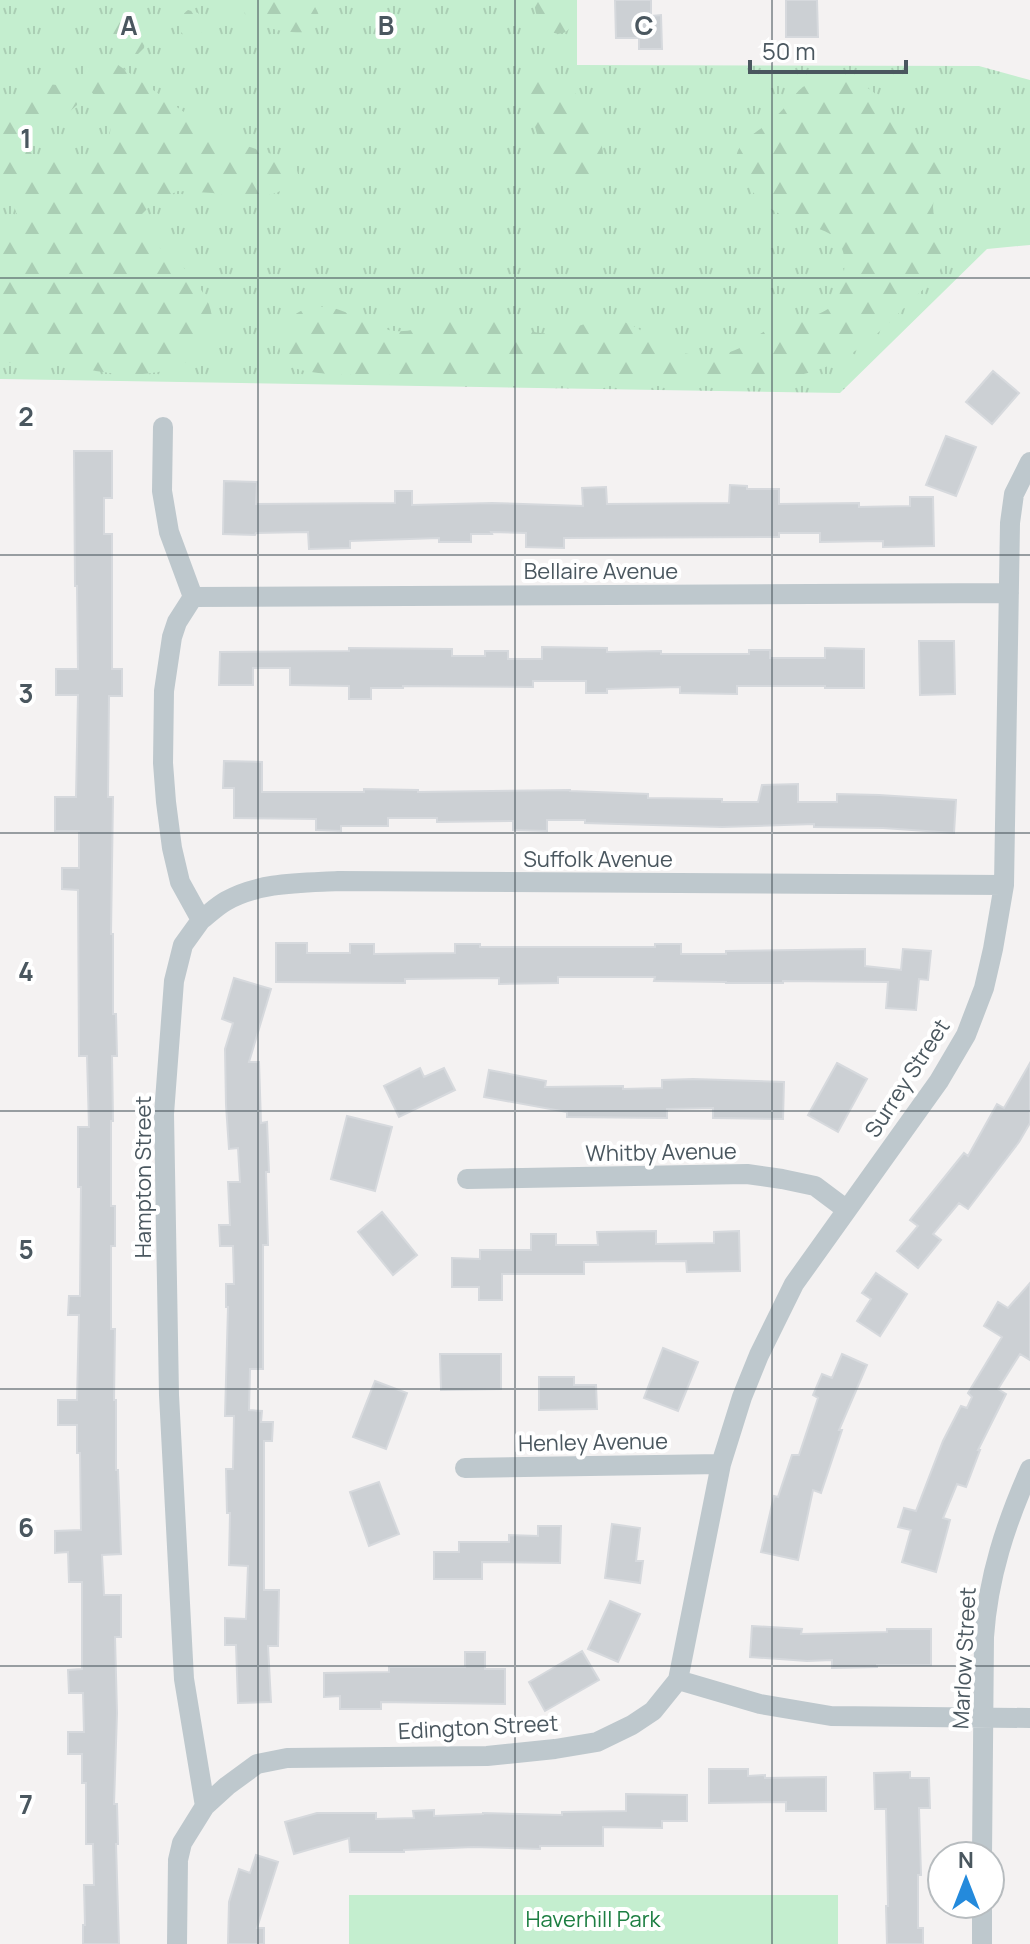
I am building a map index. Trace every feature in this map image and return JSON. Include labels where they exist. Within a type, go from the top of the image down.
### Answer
[{"type":"street","points":[[163,427],[162,491],[169,532],[193,597],[177,622],[172,637],[164,691],[163,763],[172,848],[180,882],[201,920]]},
{"type":"street","name":"Surrey Street","points":[[678,1680],[721,1464],[759,1355],[794,1284],[939,1081],[966,1035],[984,988],[1004,885],[1010,523],[1014,494],[1030,462]]},
{"type":"street","name":"Bellaire Avenue","points":[[193,597],[1009,593]]},
{"type":"street","name":"Suffolk Avenue","points":[[201,920],[224,902],[249,891],[286,884],[338,881],[1004,885]]},
{"type":"street","name":"Hampton Street","points":[[201,920],[183,945],[174,981],[164,1114],[169,1395],[184,1679],[205,1806]]},
{"type":"street","name":"Whitby Avenue","points":[[467,1179],[747,1174],[815,1186],[847,1210]]},
{"type":"street","name":"Henley Avenue","points":[[465,1468],[721,1464]]},
{"type":"street","name":"Marlow Street","points":[[982,1840],[986,1603],[1012,1508],[1030,1469]]},
{"type":"street","points":[[678,1680],[760,1704],[831,1716],[1030,1718]]},
{"type":"street","name":"Edington Street","points":[[205,1806],[257,1764],[287,1758],[487,1756],[597,1742],[653,1711],[678,1680]]},
{"type":"street","points":[[177,1944],[178,1860],[182,1843],[205,1806]]},
{"type":"street","points":[[982,1920],[982,1944]]},
{"type":"green space","points":[[0,0],[577,0],[577,65],[979,66],[1030,80],[1030,245],[987,249],[840,393],[0,379]]},
{"type":"green space","points":[[243,0],[310,0],[319,15],[318,25],[309,31],[296,32],[264,26],[244,12]]},
{"type":"green space","points":[[534,0],[572,0],[570,27],[564,33],[557,34],[545,28],[537,16]]},
{"type":"green space","points":[[188,10],[198,13],[202,26],[199,36],[190,39],[180,30],[182,17]]},
{"type":"green space","points":[[119,11],[134,13],[142,21],[144,48],[136,56],[125,51],[114,36],[110,17]]},
{"type":"green space","points":[[92,59],[114,62],[195,120],[247,146],[287,159],[296,167],[298,174],[288,188],[254,197],[178,191],[154,202],[141,215],[139,227],[190,275],[203,292],[211,310],[212,328],[208,340],[185,363],[144,374],[116,374],[43,359],[0,366],[0,252],[14,230],[16,212],[10,194],[0,184],[0,110],[37,87],[57,85],[67,88],[77,94],[77,105],[67,114],[31,133],[26,144],[35,157],[55,162],[77,158],[97,149],[109,136],[110,126],[108,116],[83,74],[84,64]]},
{"type":"green space","points":[[552,74],[564,80],[573,90],[601,140],[601,171],[597,179],[580,188],[565,185],[550,172],[531,110],[529,86],[539,77]]},
{"type":"green space","points":[[823,80],[854,83],[874,92],[895,123],[934,151],[943,166],[933,207],[945,253],[939,272],[873,337],[838,361],[799,375],[747,380],[328,374],[294,368],[284,360],[279,346],[285,325],[296,314],[309,308],[332,308],[395,331],[412,330],[470,314],[541,333],[560,332],[598,320],[618,320],[668,348],[704,355],[730,352],[772,327],[824,311],[837,299],[840,291],[845,262],[840,245],[825,232],[791,220],[768,206],[749,188],[736,162],[743,143],[778,115],[801,89]]},
{"type":"green space","name":"Haverhill Park","points":[[349,1895],[838,1895],[838,1944],[349,1944]]},
{"type":"building","points":[[615,0],[651,0],[651,16],[661,15],[662,49],[639,49],[639,38],[616,38]]},
{"type":"building","points":[[786,0],[817,0],[818,37],[786,37]]},
{"type":"building","points":[[993,371],[1019,393],[992,424],[966,402]]},
{"type":"building","points":[[946,436],[976,447],[956,496],[926,485]]},
{"type":"building","points":[[74,451],[112,451],[112,498],[104,498],[104,534],[112,534],[112,669],[122,669],[122,696],[109,696],[108,797],[113,797],[111,934],[117,1056],[112,1056],[111,1206],[115,1206],[115,1246],[111,1246],[111,1329],[115,1329],[114,1400],[121,1554],[102,1555],[104,1595],[121,1595],[121,1637],[115,1637],[117,1713],[114,1804],[117,1804],[119,1944],[83,1944],[84,1885],[94,1885],[93,1844],[86,1844],[86,1783],[82,1783],[82,1754],[68,1754],[68,1732],[84,1732],[83,1693],[69,1693],[68,1670],[82,1669],[82,1582],[69,1582],[68,1552],[55,1553],[55,1531],[81,1530],[77,1425],[58,1425],[58,1400],[77,1400],[79,1315],[68,1315],[69,1296],[80,1296],[78,1127],[89,1127],[87,1056],[79,1056],[78,890],[62,889],[62,868],[79,868],[79,831],[55,831],[55,797],[76,797],[78,695],[56,695],[56,669],[78,669]]},
{"type":"building","points":[[224,481],[257,482],[256,504],[395,503],[395,491],[412,491],[412,505],[492,503],[583,506],[582,488],[606,487],[607,504],[729,503],[730,485],[747,486],[747,489],[779,489],[779,504],[910,506],[910,497],[933,497],[934,546],[883,547],[883,541],[820,542],[820,533],[779,533],[779,537],[564,538],[564,548],[526,547],[526,533],[491,532],[471,534],[471,542],[439,542],[439,538],[350,541],[350,548],[309,549],[308,532],[223,534]]},
{"type":"building","points":[[919,641],[954,641],[955,694],[920,695]]},
{"type":"building","points":[[542,647],[607,648],[607,652],[661,651],[661,654],[749,654],[749,650],[770,650],[770,658],[825,658],[825,648],[864,649],[864,688],[737,686],[737,694],[680,693],[680,687],[607,689],[607,693],[586,693],[586,681],[533,681],[533,687],[371,688],[371,699],[349,699],[349,686],[290,685],[290,668],[253,668],[253,685],[219,685],[220,652],[452,649],[452,656],[485,656],[485,651],[508,651],[508,659],[542,659]]},
{"type":"building","points":[[224,761],[262,762],[262,792],[570,790],[648,794],[648,798],[758,802],[762,785],[798,784],[798,802],[837,802],[837,794],[956,800],[954,833],[814,827],[814,824],[722,827],[585,823],[585,820],[547,820],[547,831],[513,830],[513,821],[437,822],[437,818],[388,818],[388,826],[341,826],[341,831],[316,830],[316,819],[234,818],[234,788],[223,788]]},
{"type":"building","points":[[276,943],[307,943],[307,953],[350,953],[350,944],[374,944],[374,954],[455,953],[455,944],[480,944],[480,947],[655,947],[655,944],[681,944],[681,954],[865,949],[865,966],[901,970],[903,949],[931,951],[928,980],[919,979],[916,1010],[886,1008],[888,982],[726,983],[654,981],[655,977],[558,977],[558,983],[499,984],[499,978],[405,979],[405,983],[276,982]]},
{"type":"building","points":[[234,978],[271,989],[249,1062],[259,1062],[261,1123],[267,1122],[269,1172],[266,1172],[268,1245],[263,1245],[263,1369],[250,1369],[249,1410],[262,1411],[261,1422],[273,1422],[272,1441],[264,1441],[264,1590],[279,1590],[278,1646],[268,1646],[271,1702],[238,1703],[236,1645],[225,1645],[225,1618],[246,1619],[248,1566],[229,1565],[230,1513],[227,1513],[226,1469],[233,1469],[234,1416],[225,1416],[226,1284],[234,1284],[233,1246],[220,1246],[219,1225],[230,1225],[228,1182],[240,1182],[238,1148],[229,1149],[226,1105],[225,1049],[233,1023],[222,1019]]},
{"type":"building","points":[[837,1063],[867,1079],[838,1132],[808,1115]]},
{"type":"building","points":[[1030,1063],[1030,1123],[968,1209],[959,1203],[933,1234],[941,1240],[918,1268],[897,1251],[918,1226],[910,1220],[964,1153],[968,1156],[997,1104],[1004,1108]]},
{"type":"building","points":[[420,1068],[424,1077],[444,1068],[455,1090],[399,1117],[384,1086]]},
{"type":"building","points":[[489,1070],[546,1081],[545,1087],[662,1088],[662,1080],[693,1079],[784,1082],[783,1119],[713,1118],[713,1108],[667,1109],[667,1118],[567,1117],[567,1112],[484,1097]]},
{"type":"building","points":[[347,1116],[392,1127],[375,1191],[331,1179]]},
{"type":"building","points":[[382,1212],[417,1255],[393,1275],[358,1232]]},
{"type":"building","points":[[656,1231],[656,1244],[714,1243],[714,1232],[739,1231],[740,1271],[687,1272],[686,1261],[584,1262],[584,1274],[502,1274],[502,1300],[479,1300],[479,1287],[452,1287],[452,1258],[480,1259],[480,1250],[531,1250],[531,1234],[556,1234],[556,1245],[598,1245],[597,1232]]},
{"type":"building","points":[[876,1273],[907,1294],[880,1336],[857,1321],[871,1299],[862,1293]]},
{"type":"building","points":[[1030,1283],[1030,1360],[1020,1354],[998,1389],[1006,1394],[978,1450],[966,1487],[957,1484],[943,1518],[950,1520],[936,1572],[902,1562],[911,1530],[898,1527],[904,1508],[916,1511],[943,1441],[961,1406],[967,1408],[972,1397],[968,1393],[1002,1337],[984,1326],[998,1302],[1008,1308]]},
{"type":"building","points":[[663,1348],[698,1362],[678,1411],[644,1398]]},
{"type":"building","points":[[440,1354],[501,1354],[501,1389],[441,1390]]},
{"type":"building","points":[[842,1354],[867,1365],[839,1430],[842,1430],[821,1493],[813,1490],[798,1560],[761,1552],[774,1496],[778,1497],[792,1455],[799,1455],[818,1398],[813,1395],[822,1374],[832,1378]]},
{"type":"building","points":[[539,1377],[574,1377],[574,1385],[596,1385],[597,1409],[539,1410]]},
{"type":"building","points":[[375,1381],[407,1393],[386,1449],[353,1437]]},
{"type":"building","points":[[379,1482],[399,1534],[369,1546],[350,1492]]},
{"type":"building","points":[[612,1524],[640,1528],[636,1561],[643,1561],[640,1583],[605,1578]]},
{"type":"building","points":[[538,1526],[561,1526],[560,1563],[482,1562],[482,1579],[434,1579],[434,1552],[459,1552],[459,1542],[509,1542],[509,1535],[538,1536]]},
{"type":"building","points":[[610,1601],[640,1614],[618,1662],[588,1649]]},
{"type":"building","points":[[752,1626],[802,1629],[801,1634],[931,1629],[931,1665],[832,1668],[832,1660],[750,1657]]},
{"type":"building","points":[[582,1651],[599,1680],[545,1711],[529,1682]]},
{"type":"building","points":[[465,1652],[485,1652],[485,1669],[505,1669],[505,1704],[381,1702],[381,1709],[340,1709],[340,1696],[324,1697],[324,1673],[389,1672],[389,1667],[465,1667]]},
{"type":"building","points":[[709,1769],[748,1769],[748,1776],[765,1775],[765,1778],[826,1777],[826,1811],[786,1811],[786,1802],[709,1803]]},
{"type":"building","points":[[910,1772],[910,1778],[929,1778],[930,1808],[919,1808],[921,1875],[918,1875],[918,1928],[923,1928],[923,1944],[887,1944],[886,1809],[875,1809],[874,1773]]},
{"type":"building","points":[[626,1794],[687,1795],[687,1821],[662,1821],[662,1828],[603,1827],[603,1846],[350,1852],[349,1838],[294,1854],[285,1822],[317,1813],[376,1813],[376,1819],[414,1818],[413,1811],[434,1810],[434,1816],[626,1811]]},
{"type":"building","points":[[256,1855],[278,1862],[257,1928],[264,1928],[264,1944],[228,1944],[229,1902],[239,1869],[250,1873]]}]
